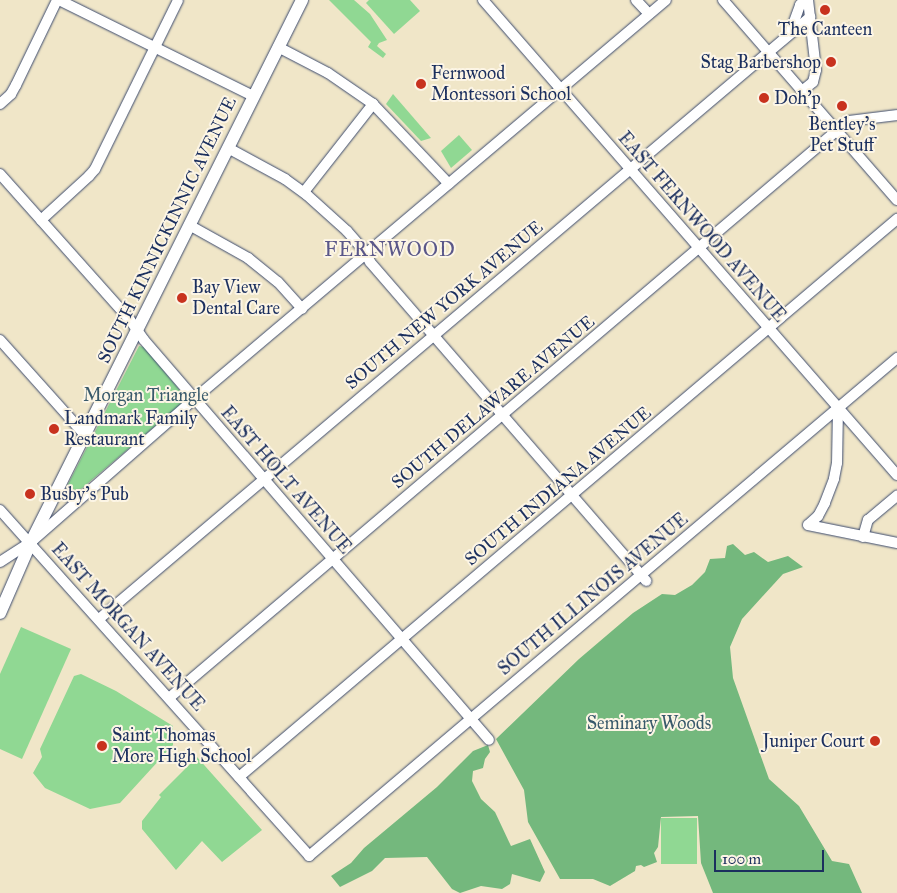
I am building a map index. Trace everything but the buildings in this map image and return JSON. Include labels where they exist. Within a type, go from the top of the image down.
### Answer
[{"type":"main road","name":"SOUTH KINNICKINNIC AVENUE","points":[[0,612],[31,542],[302,0]]},
{"type":"street","points":[[0,104],[11,94],[58,0],[253,96]]},
{"type":"street","points":[[40,220],[89,176],[94,169],[178,0]]},
{"type":"street","name":"EAST FERNWOOD AVENUE","points":[[483,0],[897,475]]},
{"type":"street","points":[[636,0],[649,14]]},
{"type":"street","points":[[0,562],[31,542],[195,399],[666,0]]},
{"type":"street","points":[[723,0],[897,200]]},
{"type":"street","points":[[790,33],[800,5],[806,0],[810,16],[815,77],[802,91]]},
{"type":"street","name":"SOUTH NEW YORK AVENUE","points":[[99,619],[810,16]]},
{"type":"street","points":[[278,48],[328,73],[373,104],[449,184]]},
{"type":"street","points":[[304,192],[373,104]]},
{"type":"street","name":"SOUTH DELAWARE AVENUE","points":[[169,698],[848,122],[897,115]]},
{"type":"street","points":[[228,148],[272,171],[304,192],[347,231],[643,578]]},
{"type":"street","name":"EAST HOLT AVENUE","points":[[0,174],[472,718],[489,740]]},
{"type":"street","name":"SOUTH INDIANA AVENUE","points":[[240,777],[897,219]]},
{"type":"street","points":[[189,225],[248,258],[278,282],[302,309]]},
{"type":"street","points":[[0,340],[85,435]]},
{"type":"street","name":"SOUTH ILLINOIS AVENUE","points":[[309,856],[472,718],[643,578],[897,358]]},
{"type":"street","points":[[838,408],[837,463],[834,479],[825,503],[808,525],[897,543]]},
{"type":"street","points":[[57,491],[71,497],[82,496]]},
{"type":"street","points":[[863,537],[868,520],[897,496]]},
{"type":"street","name":"EAST MORGAN AVENUE","points":[[0,510],[31,542],[309,856]]},
{"type":"green space","points":[[329,0],[354,0],[370,14],[387,40],[379,43],[377,46],[386,54],[383,58],[368,47],[371,42]]},
{"type":"green space","points":[[369,0],[410,0],[420,11],[394,34],[366,3]]},
{"type":"green space","points":[[393,94],[431,138],[421,141],[386,104]]},
{"type":"green space","points":[[459,135],[472,150],[451,168],[441,151]]},
{"type":"green space","name":"Morgan Triangle","points":[[139,346],[144,347],[187,399],[80,490],[72,492],[67,490],[67,486]]},
{"type":"green space","name":"Seminary Woods","points":[[733,544],[745,555],[754,552],[768,562],[788,556],[803,567],[783,574],[742,619],[730,647],[733,678],[769,779],[799,806],[832,861],[849,864],[862,893],[713,893],[701,863],[698,816],[661,817],[658,847],[654,853],[657,862],[644,867],[641,865],[636,866],[635,871],[610,886],[593,879],[560,879],[528,822],[524,790],[496,739],[579,659],[633,613],[662,594],[675,595],[692,585],[705,572],[710,559],[725,558],[727,546]]},
{"type":"green space","points":[[21,627],[71,649],[22,759],[0,749],[0,674]]},
{"type":"green space","points":[[81,674],[116,691],[173,726],[173,745],[120,803],[90,809],[45,788],[33,773],[42,757],[40,749],[74,676]]},
{"type":"green space","points":[[488,745],[490,752],[485,759],[483,768],[473,771],[472,781],[481,799],[495,812],[511,846],[530,839],[545,872],[540,882],[512,874],[510,884],[502,889],[481,886],[460,893],[452,889],[427,857],[385,858],[372,871],[340,887],[331,876],[351,863],[364,848],[437,787],[473,751]]},
{"type":"green space","points":[[197,757],[262,830],[222,862],[202,841],[176,870],[142,829],[142,821],[161,797],[159,795]]},
{"type":"green space","points":[[661,818],[697,818],[697,864],[661,864]]},
{"type":"place","name":"The Canteen","points":[[825,10]]},
{"type":"place","name":"Stag Barbershop","points":[[831,62]]},
{"type":"place","name":"Fernwood Montessori School","points":[[421,84]]},
{"type":"place","name":"Doh'p","points":[[764,98]]},
{"type":"place","name":"Bentley's Pet Stuff","points":[[842,106]]},
{"type":"place","name":"Bay View Dental Care","points":[[182,298]]},
{"type":"place","name":"Landmark Family Restaurant","points":[[54,429]]},
{"type":"place","name":"Busby's Pub","points":[[30,494]]},
{"type":"place","name":"Juniper Court","points":[[875,741]]},
{"type":"place","name":"Saint Thomas More High School","points":[[102,746]]},
{"type":"district","name":"FERNWOOD","points":[[390,249]]}]
